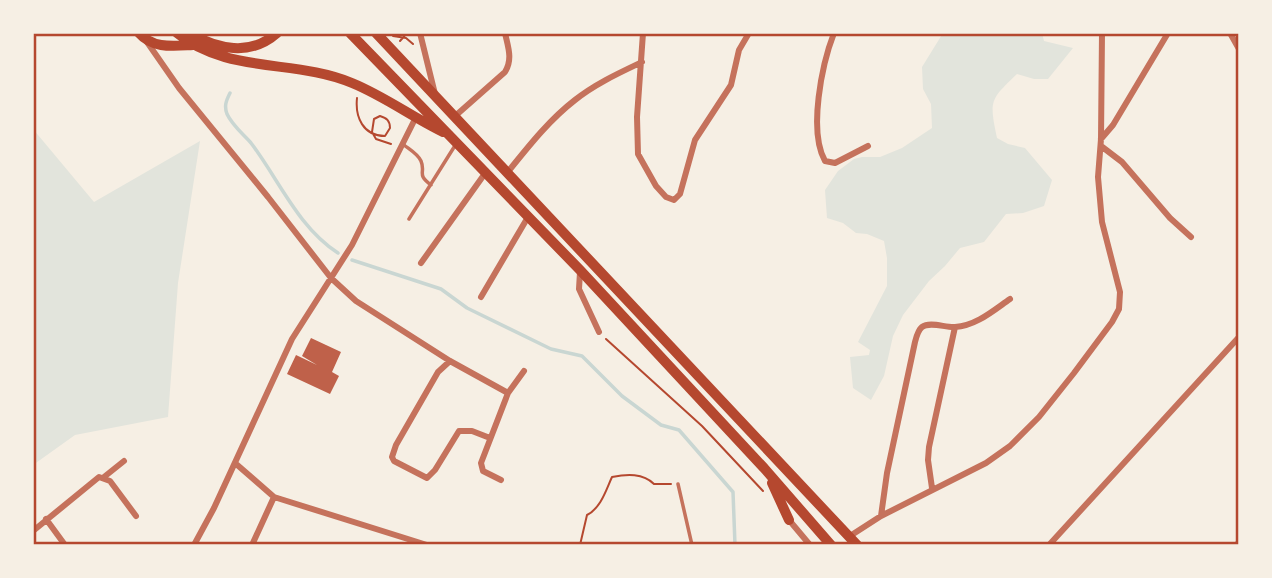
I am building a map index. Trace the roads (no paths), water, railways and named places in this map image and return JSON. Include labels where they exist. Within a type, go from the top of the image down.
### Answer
[{"type":"highway","points":[[139,33],[148,42],[157,45],[193,45]]},
{"type":"highway","points":[[177,33],[193,45],[222,56],[321,73],[352,82],[454,139]]},
{"type":"highway","points":[[188,33],[230,48],[244,49],[268,41],[277,33]]},
{"type":"highway","points":[[350,33],[580,270],[764,468],[831,545]]},
{"type":"highway","points":[[376,33],[854,541]]},
{"type":"highway","points":[[764,468],[789,520]]},
{"type":"street","points":[[420,33],[436,96]]},
{"type":"street","points":[[454,117],[509,66],[505,33]]},
{"type":"street","points":[[643,33],[637,117],[638,154],[656,186],[666,197],[674,200],[680,194],[695,140],[731,85],[739,50],[749,33]]},
{"type":"street","points":[[834,33],[823,65],[819,92],[821,155],[825,161],[835,163],[868,146]]},
{"type":"street","points":[[854,541],[881,516],[986,463],[1010,446],[1039,417],[1119,309],[1120,292],[1102,222],[1098,177],[1102,33]]},
{"type":"street","points":[[1101,143],[1168,33]]},
{"type":"street","points":[[1230,33],[1239,49]]},
{"type":"street","points":[[148,42],[179,88],[331,278],[356,301],[508,393]]},
{"type":"street","points":[[507,173],[542,130],[575,100],[611,77],[642,62]]},
{"type":"street","points":[[194,545],[214,508],[292,339],[352,245],[415,119]]},
{"type":"street","points":[[1101,143],[1191,237]]},
{"type":"street","points":[[421,263],[486,172]]},
{"type":"street","points":[[481,297],[528,217]]},
{"type":"street","points":[[580,270],[579,289],[599,332]]},
{"type":"street","points":[[881,516],[890,460],[919,330],[930,325],[955,327],[981,319],[1010,299]]},
{"type":"street","points":[[932,488],[929,447],[955,327]]},
{"type":"street","points":[[1049,545],[1239,337]]},
{"type":"street","points":[[450,360],[439,372],[396,444],[392,457],[394,461],[427,478],[435,470],[459,431],[472,431],[490,439]]},
{"type":"street","points":[[501,480],[480,468],[508,393],[524,371]]},
{"type":"street","points":[[33,531],[93,481],[104,477],[124,461]]},
{"type":"street","points":[[235,463],[274,497],[427,545]]},
{"type":"street","points":[[104,477],[110,481],[136,516]]},
{"type":"street","points":[[251,545],[274,497]]},
{"type":"street","points":[[46,519],[65,545]]},
{"type":"street","points":[[789,520],[810,545]]},
{"type":"lane","points":[[409,219],[431,185],[454,139]]},
{"type":"lane","points":[[403,147],[419,157],[422,164],[420,174],[431,185]]},
{"type":"lane","points":[[678,484],[692,545]]},
{"type":"waterway","points":[[230,93],[226,108],[232,122],[251,143],[300,217],[338,253]]},
{"type":"waterway","points":[[352,260],[441,289],[467,308],[551,349],[582,356],[622,396],[661,425],[679,430],[733,492],[735,545]]}]
